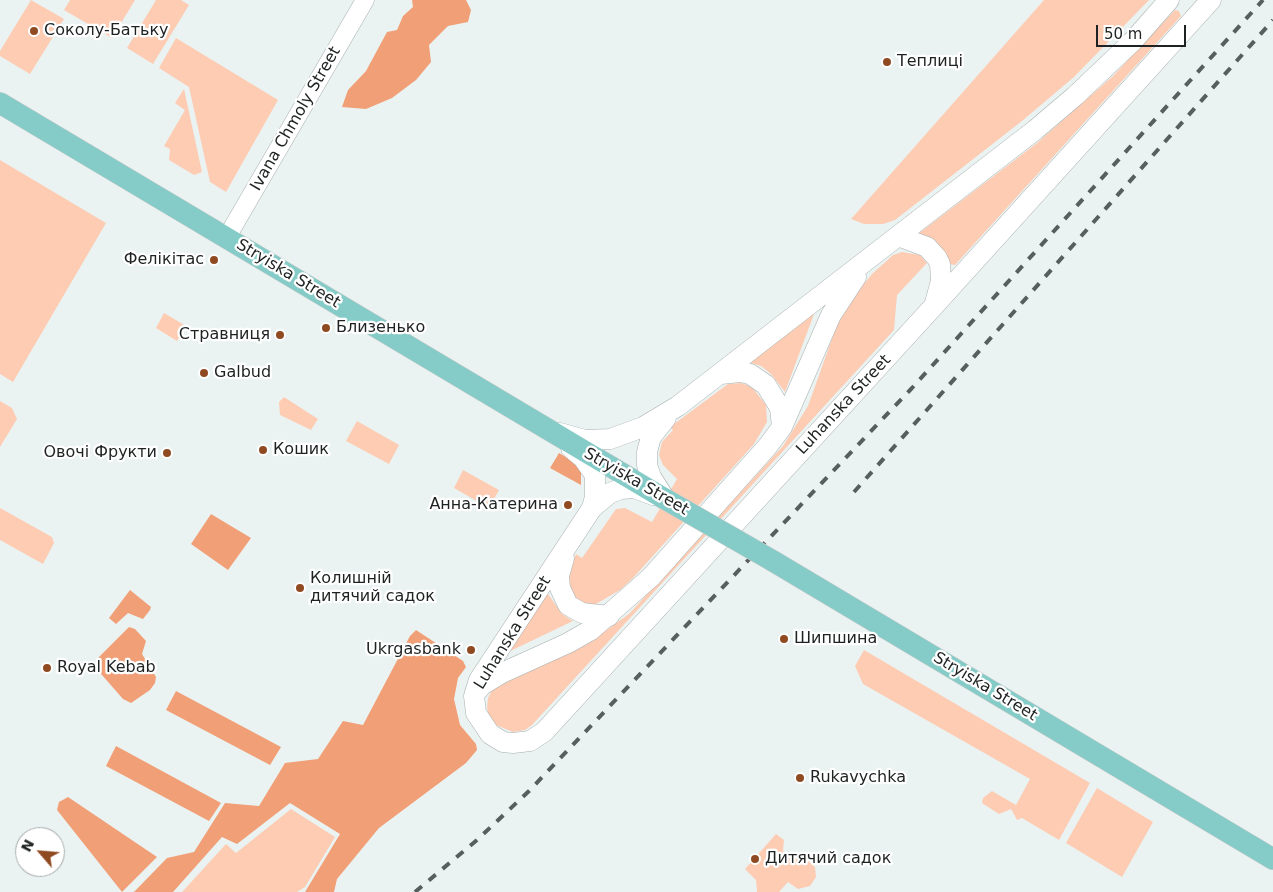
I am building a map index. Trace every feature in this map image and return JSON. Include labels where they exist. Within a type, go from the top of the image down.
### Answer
[{"type":"main road","name":"Luhanska Street","points":[[543,428],[585,440],[610,439],[643,427],[678,406],[994,162],[1075,96],[1132,41],[1169,0]]},
{"type":"main road","name":"Luhanska Street","points":[[665,499],[634,488],[621,490],[605,496],[592,508],[484,673],[474,696],[479,721],[490,734],[503,742],[522,743],[538,737],[544,732],[1211,0]]},
{"type":"main road","name":"Stryiska Street","points":[[0,103],[227,237],[543,428],[773,561],[1273,859]]},
{"type":"main road","points":[[898,236],[927,247],[940,264],[941,281],[933,307]]},
{"type":"main road","name":"Luhanska Street","points":[[474,696],[479,688],[490,680],[580,637],[609,616],[650,577],[767,447],[782,427],[831,315],[845,290],[871,258]]},
{"type":"main road","name":"Luhanska Street","points":[[721,374],[740,372],[750,374],[766,385],[780,408],[782,427]]},
{"type":"main road","name":"Luhanska Street","points":[[665,499],[651,477],[647,465],[647,452],[651,436],[659,424],[678,406]]},
{"type":"main road","name":"Luhanska Street","points":[[543,428],[583,458],[594,472],[596,482],[592,508]]},
{"type":"main road","name":"Luhanska Street","points":[[569,544],[559,576],[563,597],[568,604],[582,613],[609,616]]},
{"type":"street","name":"Ivana Chmoly Street","points":[[227,237],[365,0]]},
{"type":"shaded area","points":[[31,0],[64,19],[30,74],[0,56],[0,51]]},
{"type":"shaded area","points":[[70,0],[135,0],[112,38],[64,10]]},
{"type":"shaded area","points":[[156,0],[181,0],[189,5],[153,64],[127,48]]},
{"type":"shaded area","points":[[412,0],[466,0],[471,10],[468,22],[448,26],[429,45],[431,62],[416,80],[392,98],[366,109],[342,107],[348,90],[366,71],[387,32],[397,30],[403,16],[413,7]]},
{"type":"shaded area","points":[[1044,0],[1149,0],[1074,77],[1022,121],[895,220],[883,224],[864,224],[851,219]]},
{"type":"shaded area","points":[[1175,10],[1179,11],[1181,16],[955,265],[948,264],[914,237],[1037,143],[1113,76]]},
{"type":"shaded area","points":[[176,38],[278,100],[226,192],[210,182],[189,87],[159,68]]},
{"type":"shaded area","points":[[184,89],[202,172],[194,175],[169,160],[170,149],[164,146],[185,110],[175,103]]},
{"type":"shaded area","points":[[0,160],[106,223],[13,382],[0,374]]},
{"type":"shaded area","points":[[902,252],[920,255],[927,263],[897,295],[894,330],[532,725],[525,730],[513,732],[496,725],[489,717],[487,708],[488,698],[493,688],[594,639],[629,614],[783,446],[808,406],[838,322],[849,302],[872,274],[893,255]]},
{"type":"shaded area","points":[[817,306],[785,392],[771,374],[761,366],[745,361]]},
{"type":"shaded area","points":[[164,313],[186,326],[177,341],[156,328]]},
{"type":"shaded area","points":[[741,383],[752,387],[766,405],[767,422],[754,444],[620,590],[596,604],[589,605],[577,599],[572,594],[567,579],[576,554],[582,558],[616,509],[625,508],[652,522],[677,479],[663,465],[659,455],[662,442],[673,430],[670,427],[728,384]]},
{"type":"shaded area","points":[[284,397],[318,419],[311,430],[280,415],[279,402]]},
{"type":"shaded area","points":[[0,401],[12,408],[17,419],[0,447]]},
{"type":"shaded area","points":[[357,421],[399,445],[389,464],[346,441]]},
{"type":"shaded area","points":[[559,453],[578,464],[581,473],[581,485],[550,468]]},
{"type":"shaded area","points":[[463,470],[499,490],[489,508],[454,488]]},
{"type":"shaded area","points":[[0,508],[52,537],[54,543],[43,564],[0,540]]},
{"type":"shaded area","points":[[211,514],[251,538],[228,570],[191,544]]},
{"type":"shaded area","points":[[130,590],[151,607],[150,610],[143,619],[128,613],[116,624],[109,618]]},
{"type":"shaded area","points":[[546,591],[562,614],[573,621],[502,655]]},
{"type":"shaded area","points":[[129,627],[135,629],[146,641],[142,654],[156,677],[155,683],[150,690],[131,703],[123,699],[95,667],[98,658]]},
{"type":"shaded area","points":[[416,630],[463,661],[466,667],[458,678],[454,699],[460,725],[476,744],[477,750],[466,763],[379,828],[337,879],[334,892],[305,892],[340,834],[290,803],[237,844],[222,837],[173,892],[134,892],[167,858],[194,852],[225,803],[259,806],[285,763],[318,759],[343,721],[363,725],[410,636]]},
{"type":"shaded area","points":[[864,650],[1090,783],[1059,840],[1022,818],[1017,820],[1011,809],[999,814],[982,803],[983,798],[992,791],[1016,805],[1030,779],[863,684],[855,666]]},
{"type":"shaded area","points":[[176,691],[281,747],[270,765],[166,710]]},
{"type":"shaded area","points":[[116,746],[221,803],[209,821],[106,766]]},
{"type":"shaded area","points":[[1097,788],[1153,822],[1122,877],[1066,843]]},
{"type":"shaded area","points":[[68,797],[157,857],[122,892],[57,810],[59,802]]},
{"type":"shaded area","points":[[291,809],[335,837],[305,887],[297,892],[182,892],[226,844],[236,853]]},
{"type":"shaded area","name":"Дитячий садок","points":[[776,834],[784,840],[783,851],[786,857],[808,861],[815,867],[816,877],[810,886],[798,889],[788,882],[779,892],[757,892],[756,880],[745,869]]},
{"type":"railway","points":[[415,892],[477,840],[529,791],[912,388],[1263,0]]},
{"type":"railway","points":[[854,492],[1273,20]]},
{"type":"place","name":"Соколу-Батьку","points":[[34,31]]},
{"type":"place","name":"Теплиці","points":[[887,62]]},
{"type":"place","name":"Фелікітас","points":[[214,260]]},
{"type":"place","name":"Близенько","points":[[326,328]]},
{"type":"place","name":"Стравниця","points":[[280,335]]},
{"type":"place","name":"Galbud","points":[[204,373]]},
{"type":"place","name":"Кошик","points":[[263,450]]},
{"type":"place","name":"Овочі Фрукти","points":[[167,453]]},
{"type":"place","name":"Анна-Катерина","points":[[568,505]]},
{"type":"place","name":"Колишній дитячий садок","points":[[300,588]]},
{"type":"place","name":"Шипшина","points":[[784,639]]},
{"type":"place","name":"Ukrgasbank","points":[[471,650]]},
{"type":"place","name":"Royal Kebab","points":[[47,668]]},
{"type":"place","name":"Rukavychka","points":[[800,778]]},
{"type":"place","name":"Дитячий садок","points":[[755,859]]}]
